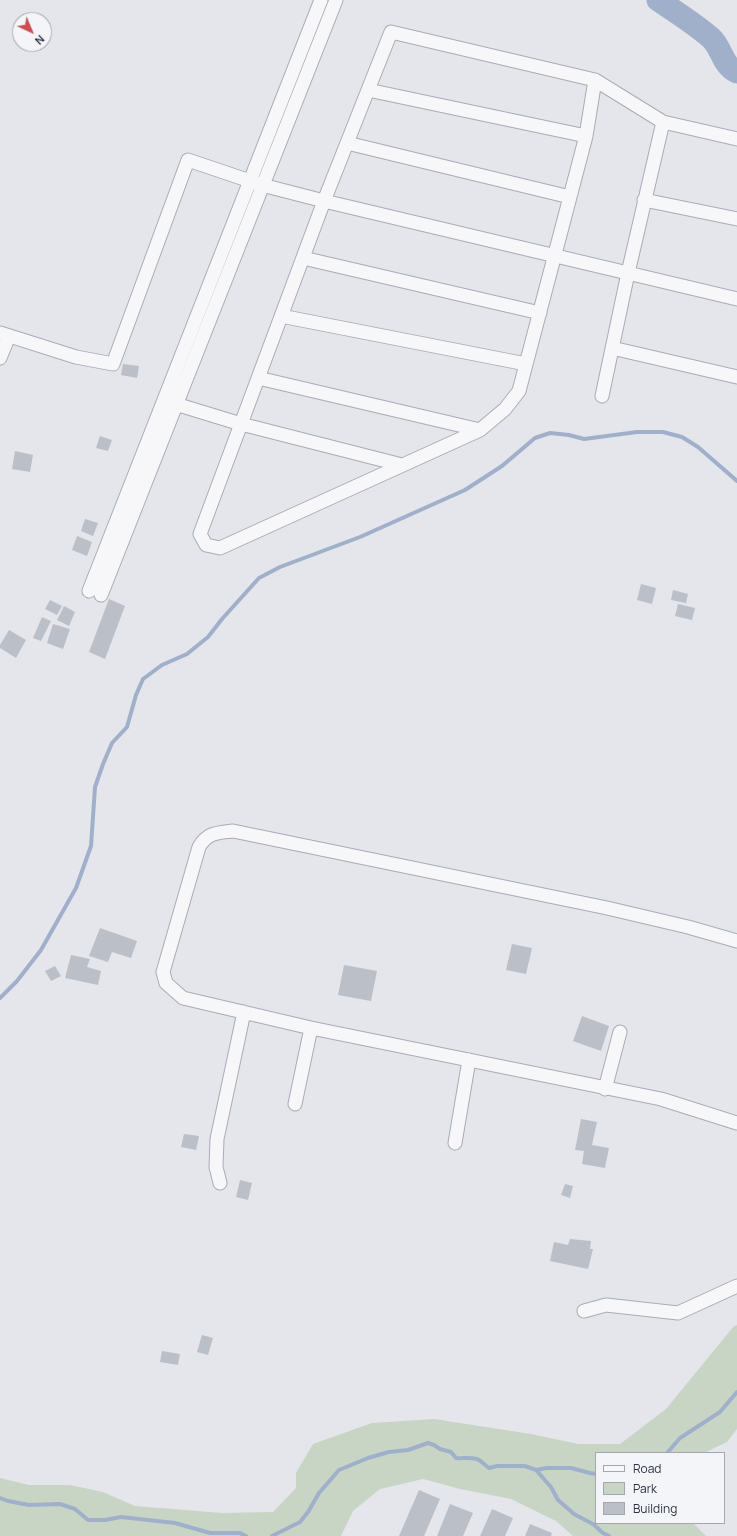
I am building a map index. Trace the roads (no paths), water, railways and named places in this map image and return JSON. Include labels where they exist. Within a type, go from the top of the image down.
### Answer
[{"type":"street","points":[[88,591],[321,0]]},
{"type":"street","points":[[101,595],[336,0]]},
{"type":"street","points":[[595,80],[586,136],[519,391],[505,409],[480,430],[220,548],[206,545],[200,534],[324,201],[391,32],[595,80],[663,122],[737,139]]},
{"type":"street","points":[[368,90],[586,136]]},
{"type":"street","points":[[602,396],[644,200],[663,122]]},
{"type":"street","points":[[347,143],[570,197]]},
{"type":"street","points":[[0,358],[5,335],[76,357],[113,364],[188,160],[262,185],[324,201],[737,299]]},
{"type":"street","points":[[644,200],[737,219]]},
{"type":"street","points":[[303,258],[540,313]]},
{"type":"street","points":[[281,316],[526,364]]},
{"type":"street","points":[[612,348],[737,377]]},
{"type":"street","points":[[258,378],[480,430]]},
{"type":"street","points":[[163,400],[241,424],[402,465]]},
{"type":"street","points":[[737,941],[688,927],[592,905],[233,831],[215,833],[204,839],[199,847],[163,972],[166,983],[183,998],[310,1028],[660,1100],[737,1123]]},
{"type":"street","points":[[220,1183],[216,1167],[217,1139],[244,1012]]},
{"type":"street","points":[[295,1104],[310,1028]]},
{"type":"street","points":[[605,1089],[620,1032]]},
{"type":"street","points":[[455,1143],[469,1060]]},
{"type":"street","points":[[584,1311],[606,1305],[678,1313],[737,1286]]},
{"type":"waterway","points":[[658,0],[711,38],[715,42],[728,65],[737,72]]},
{"type":"waterway","points":[[0,998],[17,981],[41,950],[76,888],[91,846],[95,787],[112,743],[127,727],[136,695],[143,679],[162,665],[187,654],[208,637],[259,578],[280,567],[360,537],[465,490],[502,466],[535,438],[550,433],[569,435],[584,439],[637,432],[663,432],[682,437],[698,447],[737,481]]},
{"type":"waterway","points":[[668,1452],[680,1438],[720,1412],[737,1392]]},
{"type":"waterway","points":[[272,1536],[300,1522],[308,1512],[319,1493],[339,1470],[368,1458],[389,1452],[408,1450],[428,1443],[440,1449],[451,1452],[456,1458],[477,1459],[489,1468],[497,1466],[525,1466],[536,1470],[547,1468],[571,1468],[595,1474]]},
{"type":"waterway","points":[[536,1470],[551,1487],[558,1500],[574,1514],[593,1524],[609,1536]]},
{"type":"waterway","points":[[0,1498],[29,1505],[60,1504],[75,1509],[88,1520],[105,1520],[121,1517],[175,1523],[210,1533],[240,1533],[246,1536]]}]
